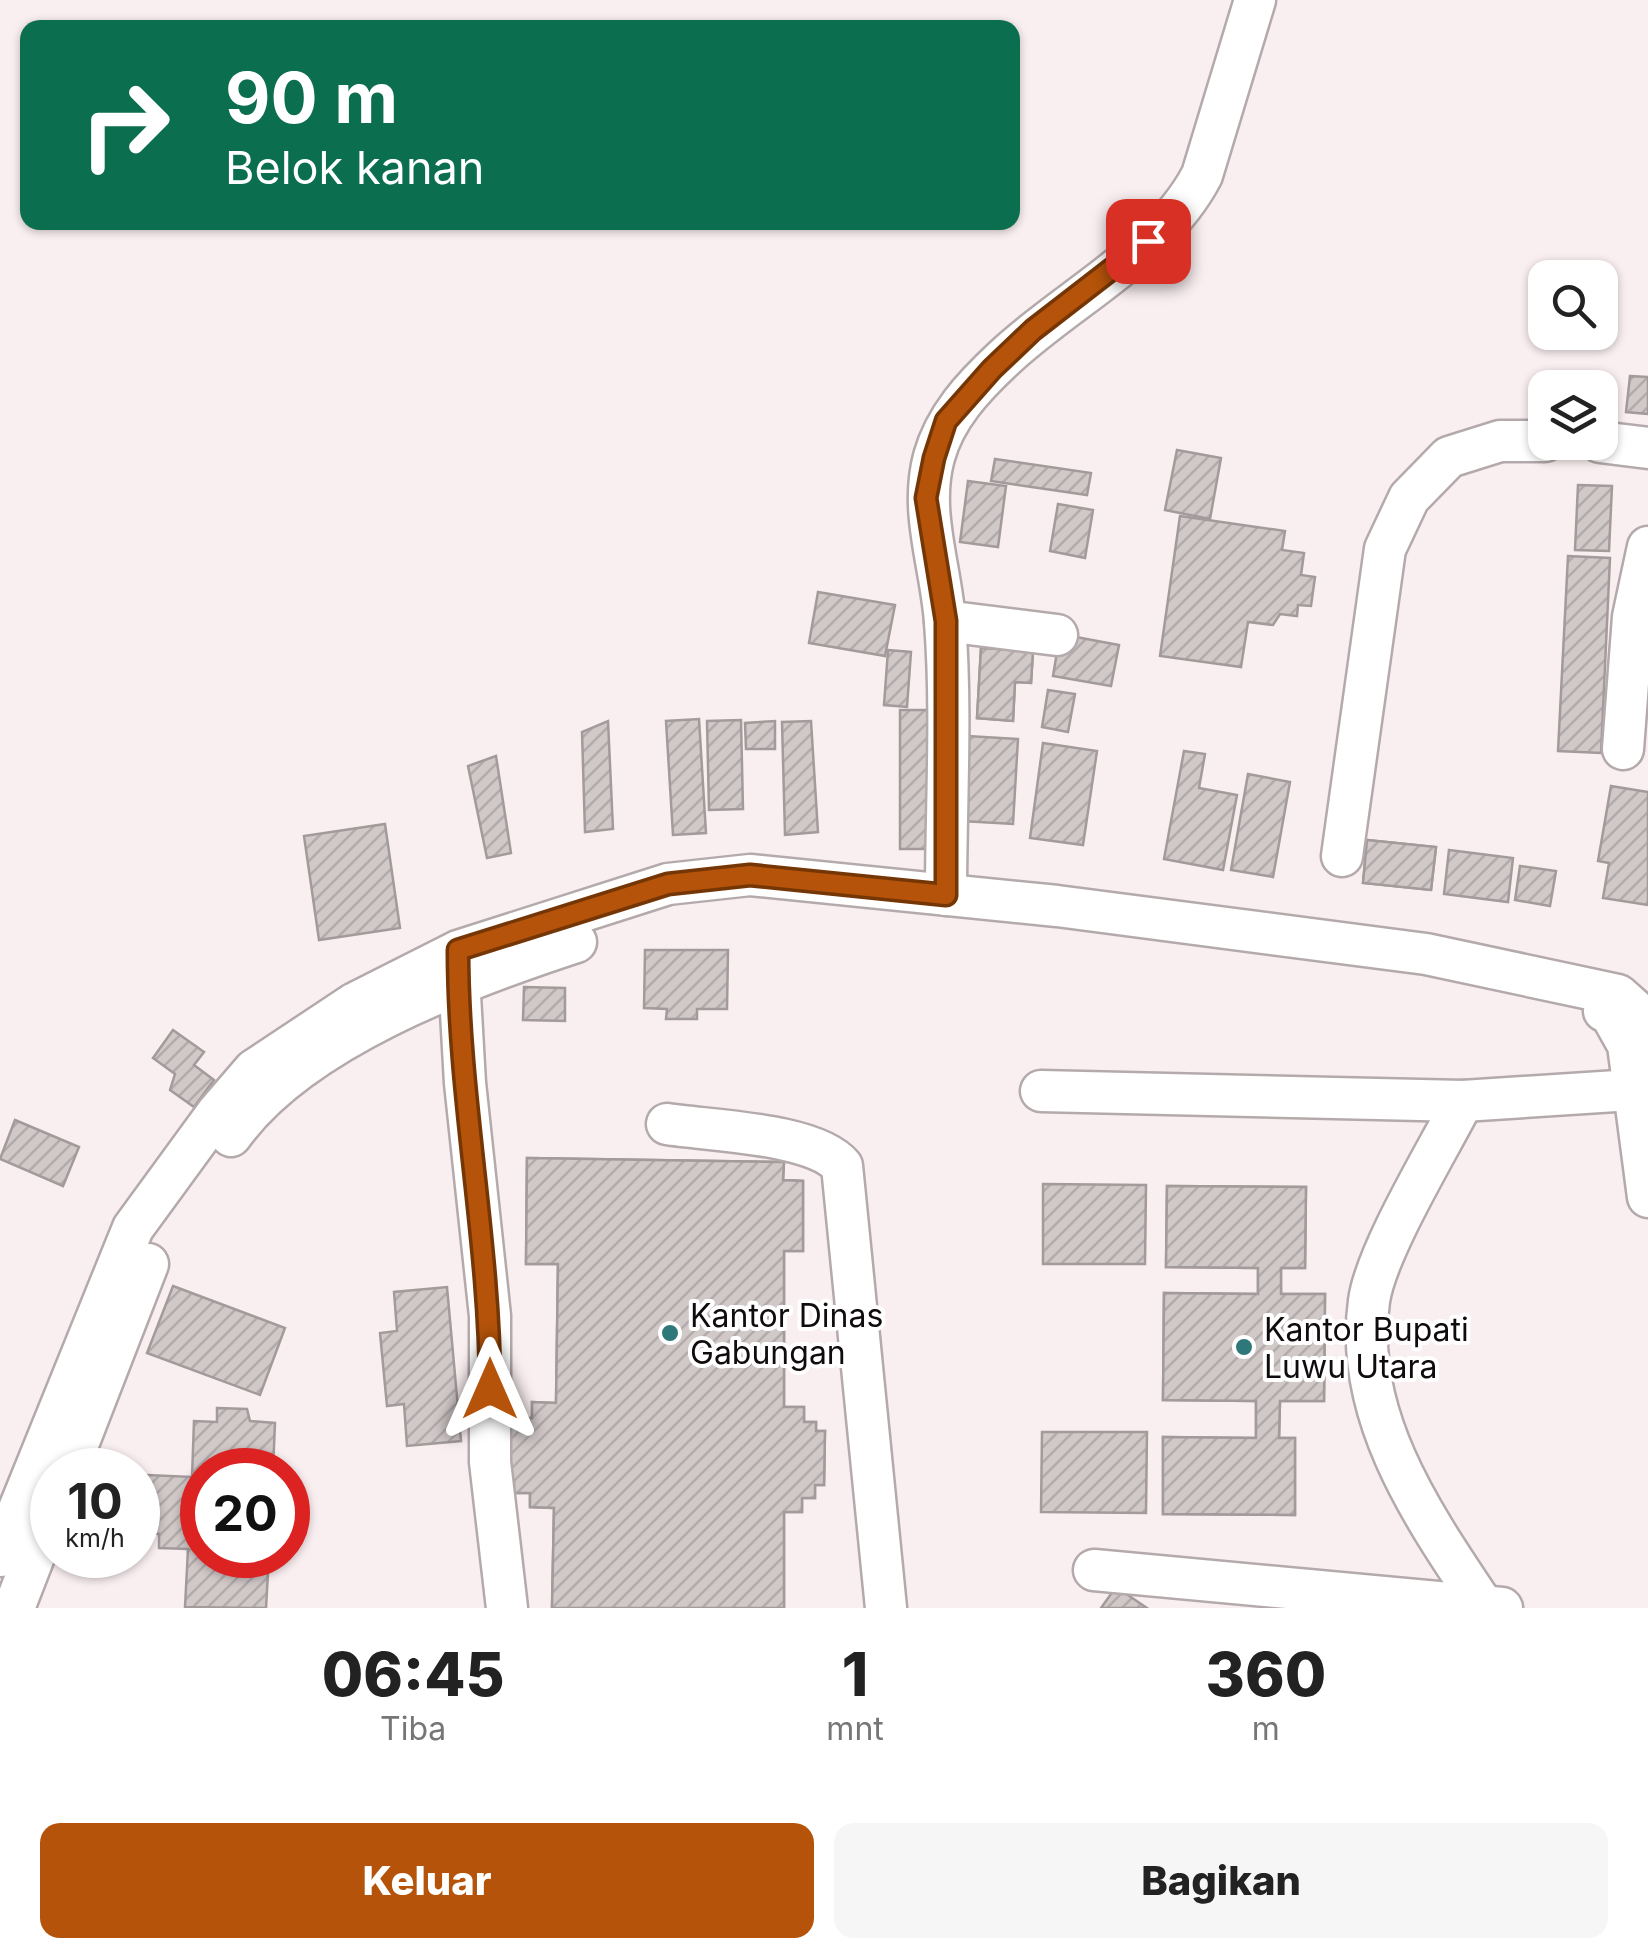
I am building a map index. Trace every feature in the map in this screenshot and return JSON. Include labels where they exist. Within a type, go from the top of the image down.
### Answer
[{"type":"street","points":[[946,895],[946,621],[926,498],[946,421],[1033,330],[1148,241],[1189,200],[1202,176],[1255,0]]},
{"type":"street","points":[[1342,856],[1385,549],[1409,498],[1449,457],[1500,441],[1528,442]]},
{"type":"street","points":[[1618,444],[1648,448]]},
{"type":"street","points":[[1622,749],[1633,617],[1648,547]]},
{"type":"street","points":[[946,621],[1058,635]]},
{"type":"street","points":[[0,1556],[133,1228],[216,1114],[254,1070],[354,1004],[668,884],[750,875],[1426,954],[1618,995],[1636,1011],[1648,1036]]},
{"type":"street","points":[[77,1448],[160,1236],[244,1117],[310,1062],[458,966],[677,908],[743,896],[963,918],[1566,1000],[1610,1013],[1628,1046],[1642,1091],[1648,1197]]},
{"type":"street","points":[[458,966],[490,1316],[490,1462],[507,1608]]},
{"type":"street","points":[[1041,1091],[1463,1101],[1642,1091]]},
{"type":"street","points":[[1463,1101],[1379,1267],[1369,1301],[1372,1397],[1383,1431],[1430,1527],[1495,1607]]},
{"type":"street","points":[[667,1124],[805,1144],[830,1152],[842,1166],[886,1608]]},
{"type":"street","points":[[14,1608],[30,1567]]},
{"type":"street","points":[[1094,1570],[1495,1607]]},
{"type":"building","points":[[1630,376],[1648,377],[1648,414],[1626,412]]},
{"type":"building","points":[[1177,450],[1221,458],[1210,519],[1165,510]]},
{"type":"building","points":[[995,459],[1091,473],[1087,495],[991,481]]},
{"type":"building","points":[[968,481],[1006,486],[998,547],[960,542]]},
{"type":"building","points":[[1578,485],[1612,486],[1609,551],[1575,550]]},
{"type":"building","points":[[1058,504],[1093,510],[1085,558],[1050,551]]},
{"type":"building","points":[[1180,516],[1285,531],[1282,550],[1304,553],[1301,575],[1315,577],[1311,606],[1298,605],[1297,616],[1280,614],[1273,625],[1248,622],[1241,667],[1160,656]]},
{"type":"building","points":[[1568,556],[1610,558],[1601,753],[1558,751]]},
{"type":"building","points":[[818,592],[895,605],[885,656],[809,643]]},
{"type":"building","points":[[1060,634],[1119,645],[1111,686],[1053,676]]},
{"type":"building","points":[[981,648],[1033,651],[1031,683],[1015,682],[1013,721],[977,718]]},
{"type":"building","points":[[981,648],[1033,651],[1031,683],[1015,682],[1013,721],[977,718]]},
{"type":"building","points":[[888,650],[911,652],[907,707],[884,705]]},
{"type":"building","points":[[1048,690],[1075,694],[1068,732],[1042,727]]},
{"type":"building","points":[[900,710],[932,710],[929,849],[900,849]]},
{"type":"building","points":[[699,719],[706,833],[673,835],[666,721]]},
{"type":"building","points":[[741,720],[743,809],[709,810],[707,721]]},
{"type":"building","points":[[608,721],[613,829],[585,832],[582,732]]},
{"type":"building","points":[[775,721],[775,749],[746,749],[745,723]]},
{"type":"building","points":[[811,721],[818,832],[785,835],[782,722]]},
{"type":"building","points":[[967,736],[1018,739],[1013,824],[962,821]]},
{"type":"building","points":[[1043,743],[1097,751],[1083,845],[1030,838]]},
{"type":"building","points":[[1184,751],[1205,754],[1199,788],[1237,795],[1223,870],[1164,859]]},
{"type":"building","points":[[496,756],[511,853],[487,858],[468,766]]},
{"type":"building","points":[[1248,774],[1290,782],[1273,877],[1231,870]]},
{"type":"building","points":[[1611,786],[1648,792],[1648,905],[1603,898],[1609,863],[1598,861]]},
{"type":"building","points":[[385,824],[400,928],[319,940],[304,836]]},
{"type":"building","points":[[1367,840],[1436,847],[1431,890],[1363,883]]},
{"type":"building","points":[[1367,840],[1436,847],[1431,890],[1363,883]]},
{"type":"building","points":[[1449,850],[1513,858],[1508,902],[1444,894]]},
{"type":"building","points":[[1520,866],[1556,871],[1550,906],[1515,900]]},
{"type":"building","points":[[645,950],[728,950],[727,1009],[697,1009],[697,1019],[666,1019],[667,1009],[644,1008]]},
{"type":"building","points":[[524,987],[565,988],[565,1021],[523,1020]]},
{"type":"building","points":[[173,1030],[204,1052],[194,1065],[214,1080],[194,1107],[170,1090],[175,1074],[153,1058]]},
{"type":"building","points":[[15,1120],[79,1147],[63,1186],[0,1159]]},
{"type":"building","name":"Kantor Dinas Gabungan","points":[[527,1158],[784,1162],[783,1180],[803,1181],[803,1251],[784,1251],[784,1407],[804,1407],[804,1422],[816,1422],[816,1431],[825,1431],[824,1485],[815,1485],[815,1498],[802,1498],[802,1512],[784,1512],[784,1608],[695,1608],[697,1556],[717,1556],[717,1523],[639,1522],[639,1553],[675,1553],[674,1608],[552,1608],[554,1508],[530,1507],[530,1493],[514,1493],[514,1480],[503,1480],[504,1426],[515,1427],[515,1418],[532,1418],[532,1402],[556,1403],[558,1264],[526,1264]],"holes":[[[644,1279],[717,1280],[717,1314],[698,1314],[697,1382],[717,1383],[717,1419],[641,1417],[642,1382],[670,1382],[671,1318],[643,1317]]]},
{"type":"building","name":"Kantor Dinas Gabungan","points":[[527,1158],[784,1162],[783,1180],[803,1181],[803,1251],[784,1251],[784,1407],[804,1407],[804,1422],[816,1422],[816,1431],[825,1431],[824,1485],[815,1485],[815,1498],[802,1498],[802,1512],[784,1512],[784,1608],[552,1608],[554,1508],[530,1507],[530,1493],[514,1493],[514,1480],[503,1480],[504,1426],[515,1427],[515,1418],[532,1418],[532,1402],[556,1403],[558,1264],[526,1264]]},
{"type":"building","points":[[1043,1184],[1146,1185],[1145,1264],[1043,1264]]},
{"type":"building","name":"Kantor Bupati Luwu Utara","points":[[1167,1186],[1306,1187],[1305,1268],[1281,1268],[1281,1294],[1325,1294],[1324,1401],[1280,1401],[1279,1438],[1295,1438],[1295,1515],[1163,1514],[1163,1437],[1256,1438],[1256,1401],[1163,1400],[1164,1293],[1258,1294],[1258,1268],[1166,1267]]},
{"type":"building","name":"Kantor Bupati Luwu Utara","points":[[1167,1186],[1306,1187],[1305,1268],[1281,1268],[1281,1294],[1325,1294],[1324,1401],[1280,1401],[1279,1438],[1295,1438],[1295,1515],[1163,1514],[1163,1437],[1256,1438],[1256,1401],[1163,1400],[1164,1293],[1258,1294],[1258,1268],[1166,1267]]},
{"type":"building","points":[[173,1286],[285,1328],[260,1395],[147,1353]]},
{"type":"building","points":[[447,1287],[461,1441],[407,1446],[404,1404],[387,1406],[380,1333],[397,1331],[394,1292]]},
{"type":"building","points":[[217,1408],[247,1409],[250,1421],[275,1423],[274,1448],[193,1448],[194,1421],[217,1422]]},
{"type":"building","points":[[1042,1432],[1147,1432],[1146,1513],[1041,1512]]},
{"type":"building","points":[[160,1476],[180,1476],[180,1549],[160,1548]]},
{"type":"building","points":[[186,1578],[268,1578],[266,1608],[185,1607]]},
{"type":"building","points":[[1116,1587],[1147,1608],[1101,1608]]},
{"type":"place","name":"Kantor Dinas Gabungan","points":[[670,1333]]},
{"type":"place","name":"Kantor Bupati Luwu Utara","points":[[1244,1347]]},
{"type":"route","points":[[490,1389],[490,1316],[464,1083],[458,950],[668,884],[750,875],[946,895],[946,621],[926,498],[934,458],[946,421],[992,369],[1033,330],[1148,241]]}]
